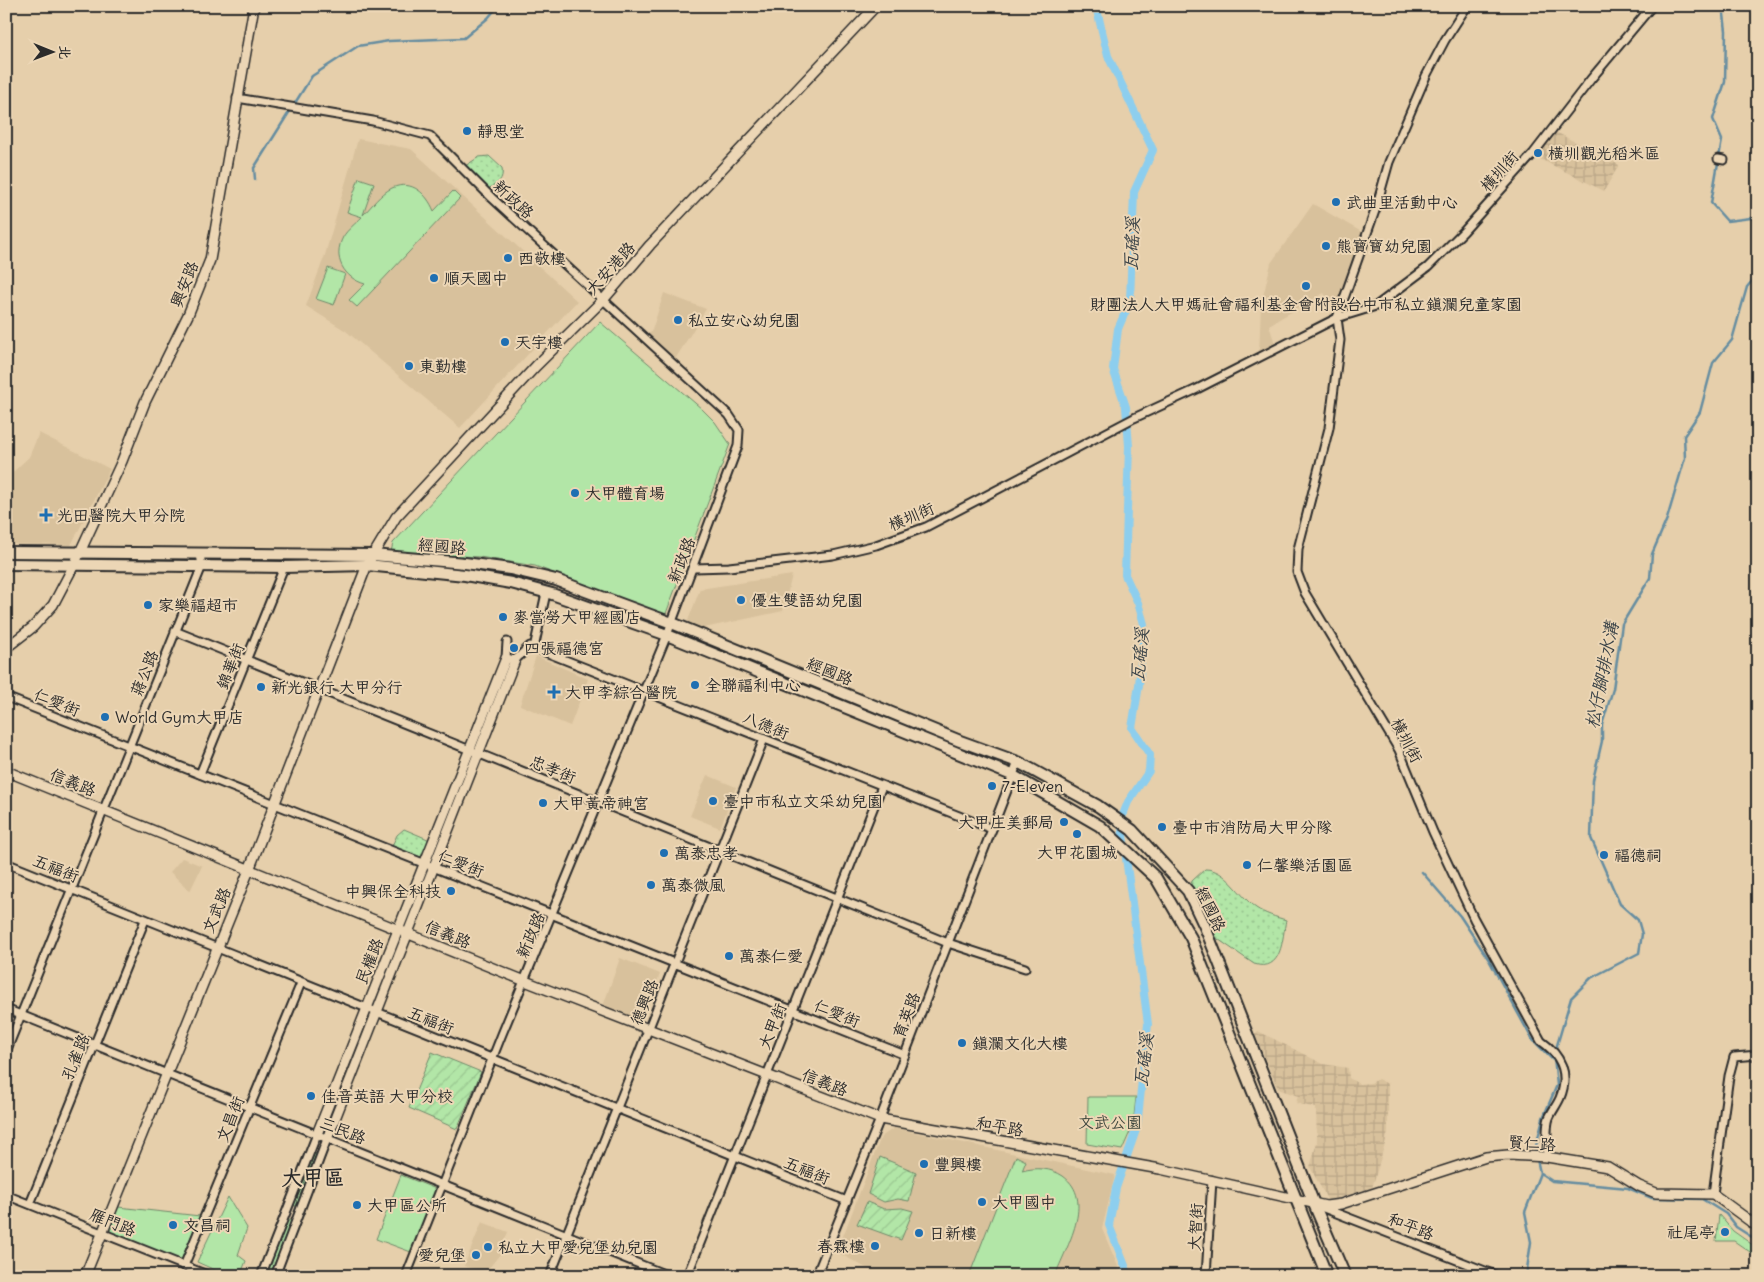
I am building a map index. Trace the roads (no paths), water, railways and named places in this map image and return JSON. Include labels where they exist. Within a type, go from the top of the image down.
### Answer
[{"type":"main road","name":"經國路","points":[[6,552],[373,555],[464,563],[519,571],[556,580],[672,623],[960,741],[1018,762],[1116,818],[1132,830],[1188,891],[1205,927],[1314,1204],[1345,1276]]},
{"type":"main road","name":"經國路","points":[[6,564],[284,567],[367,565],[465,575],[511,583],[546,593],[667,635],[1012,775],[1095,822],[1120,842],[1156,878],[1191,938],[1327,1276]]},
{"type":"street","name":"興安路","points":[[6,648],[33,626],[52,606],[74,565],[122,461],[145,402],[188,315],[210,260],[254,6]]},
{"type":"street","name":"大安港路","points":[[373,555],[396,517],[536,366],[604,299],[650,246],[876,6]]},
{"type":"street","name":"橫圳街","points":[[1467,6],[1445,40],[1426,76],[1389,162],[1376,208],[1337,318],[1340,340],[1329,428],[1298,549],[1297,572],[1305,592],[1400,750],[1434,832],[1474,918],[1541,1041],[1553,1050],[1560,1059],[1564,1073],[1561,1096],[1549,1120],[1547,1157]]},
{"type":"street","name":"橫圳街","points":[[694,568],[729,567],[833,555],[876,545],[926,527],[1019,476],[1337,318],[1376,306],[1428,267],[1464,231],[1533,154],[1591,79],[1652,6]]},
{"type":"street","name":"新政路","points":[[237,98],[373,121],[430,136],[492,198],[729,416],[739,430],[738,446],[694,568],[642,691],[600,802],[406,1276]]},
{"type":"street","points":[[200,554],[202,566]]},
{"type":"street","name":"文武路","points":[[85,1276],[168,1074],[367,565],[373,555]]},
{"type":"street","name":"蔣公路","points":[[6,1052],[202,566]]},
{"type":"street","name":"錦華街","points":[[200,774],[248,660],[284,567]]},
{"type":"street","points":[[507,642],[511,659],[532,647],[546,593]]},
{"type":"street","name":"忠孝街","points":[[175,631],[948,943],[1026,968]]},
{"type":"street","name":"八德街","points":[[532,647],[992,829]]},
{"type":"street","name":"民權路","points":[[261,1276],[424,864],[474,752],[511,659]]},
{"type":"street","name":"仁愛街","points":[[6,697],[905,1055]]},
{"type":"street","name":"德興路","points":[[550,1276],[764,739]]},
{"type":"street","name":"民權路","points":[[275,1276],[327,1138],[434,867],[474,752]]},
{"type":"street","name":"育英路","points":[[816,1276],[880,1119],[1018,762]]},
{"type":"street","name":"信義路","points":[[6,771],[526,981],[880,1119]]},
{"type":"street","name":"大甲街","points":[[687,1276],[882,786]]},
{"type":"street","name":"五福街","points":[[6,863],[847,1201]]},
{"type":"street","name":"孔雀路","points":[[30,1204],[145,920]]},
{"type":"street","name":"文昌街","points":[[184,1266],[301,983]]},
{"type":"street","name":"三民路","points":[[6,1009],[669,1276]]},
{"type":"street","points":[[1758,1056],[1734,1057],[1729,1076],[1712,1194],[1758,1227]]},
{"type":"street","name":"和平路","points":[[880,1119],[1212,1180]]},
{"type":"street","name":"賢仁路","points":[[1294,1197],[1326,1206],[1341,1204],[1486,1157],[1533,1156],[1608,1166],[1639,1186],[1656,1193],[1712,1194]]},
{"type":"street","points":[[1212,1180],[1294,1197]]},
{"type":"street","name":"大智街","points":[[1206,1276],[1212,1180]]},
{"type":"street","name":"雁門路","points":[[6,1195],[210,1276]]},
{"type":"street","name":"和平路","points":[[1314,1204],[1498,1276]]},
{"type":"street","points":[[286,1212],[298,1215]]},
{"type":"waterway","points":[[255,179],[254,168],[312,76],[358,46],[389,41],[464,38],[488,18],[498,6]]},
{"type":"waterway","name":"瓦磘溪","points":[[1096,6],[1108,56],[1153,150],[1134,192],[1130,301],[1118,329],[1113,369],[1126,407],[1129,446],[1125,575],[1138,603],[1144,624],[1139,685],[1132,728],[1150,755],[1149,771],[1128,802],[1121,820],[1148,1024],[1137,1127],[1116,1188],[1109,1225],[1129,1276]]},
{"type":"waterway","name":"松仔腳排水溝","points":[[1723,6],[1726,31],[1725,82],[1713,119],[1722,140],[1711,203],[1727,221],[1751,218],[1758,223]]},
{"type":"waterway","name":"松仔腳排水溝","points":[[1555,1052],[1571,998],[1591,978],[1639,953],[1642,934],[1638,920],[1620,904],[1591,838],[1593,780],[1602,741],[1602,725],[1613,689],[1622,624],[1650,578],[1652,554],[1667,519],[1685,458],[1684,436],[1700,412],[1713,363],[1732,340],[1747,287],[1758,274]]},
{"type":"waterway","points":[[1422,872],[1460,916],[1489,960],[1532,1039],[1553,1060]]},
{"type":"waterway","points":[[1526,1276],[1531,1242],[1525,1212],[1540,1173],[1535,1150],[1543,1118],[1557,1085],[1554,1057]]},
{"type":"waterway","points":[[1540,1173],[1552,1181],[1628,1188],[1652,1198],[1702,1199],[1726,1214],[1736,1227],[1758,1241]]},
{"type":"place","name":"靜思堂","points":[[467,131]]},
{"type":"place","name":"橫圳觀光稻米區","points":[[1538,153]]},
{"type":"place","name":"武曲里活動中心","points":[[1336,202]]},
{"type":"place","name":"熊寶寶幼兒園","points":[[1326,246]]},
{"type":"place","name":"西敬樓","points":[[508,258]]},
{"type":"place","name":"順天國中","points":[[434,278]]},
{"type":"place","name":"財團法人大甲媽社會福利基金會附設台中市私立鎮瀾兒童家園","points":[[1306,286]]},
{"type":"place","name":"私立安心幼兒園","points":[[678,320]]},
{"type":"place","name":"天宇樓","points":[[505,342]]},
{"type":"place","name":"東勤樓","points":[[409,366]]},
{"type":"place","name":"大甲體育場","points":[[575,493]]},
{"type":"place","name":"光田醫院大甲分院","points":[[46,515]]},
{"type":"place","name":"優生雙語幼兒園","points":[[741,600]]},
{"type":"place","name":"家樂福超市","points":[[148,605]]},
{"type":"place","name":"麥當勞大甲經國店","points":[[503,617]]},
{"type":"place","name":"四張福德宮","points":[[514,648]]},
{"type":"place","name":"全聯福利中心","points":[[695,685]]},
{"type":"place","name":"新光銀行 大甲分行","points":[[261,687]]},
{"type":"place","name":"大甲李綜合醫院","points":[[554,692]]},
{"type":"place","name":"World Gym大甲店","points":[[105,717]]},
{"type":"place","name":"7-Eleven","points":[[992,786]]},
{"type":"place","name":"臺中市私立文采幼兒園","points":[[713,801]]},
{"type":"place","name":"大甲黃帝神宮","points":[[543,803]]},
{"type":"place","name":"大甲庄美郵局","points":[[1064,822]]},
{"type":"place","name":"臺中市消防局大甲分隊","points":[[1162,827]]},
{"type":"place","name":"大甲花園城","points":[[1077,834]]},
{"type":"place","name":"萬泰忠孝","points":[[664,853]]},
{"type":"place","name":"福德祠","points":[[1604,855]]},
{"type":"place","name":"仁馨樂活園區","points":[[1247,865]]},
{"type":"place","name":"萬泰微風","points":[[651,885]]},
{"type":"place","name":"中興保全科技","points":[[451,891]]},
{"type":"place","name":"萬泰仁愛","points":[[729,956]]},
{"type":"place","name":"鎮瀾文化大樓","points":[[962,1043]]},
{"type":"place","name":"佳音英語 大甲分校","points":[[311,1096]]},
{"type":"place","name":"豐興樓","points":[[924,1164]]},
{"type":"place","name":"大甲國中","points":[[982,1202]]},
{"type":"place","name":"大甲區公所","points":[[357,1205]]},
{"type":"place","name":"文昌祠","points":[[173,1225]]},
{"type":"place","name":"社尾亭","points":[[1725,1232]]},
{"type":"place","name":"日新樓","points":[[919,1233]]},
{"type":"place","name":"春霖樓","points":[[875,1246]]},
{"type":"place","name":"私立大甲愛兒堡幼兒園","points":[[488,1247]]},
{"type":"place","name":"愛兒堡","points":[[476,1255]]},
{"type":"district","name":"大甲區","points":[[313,1178]]},
{"type":"park label","name":"文武公園","points":[[1110,1122]]}]
